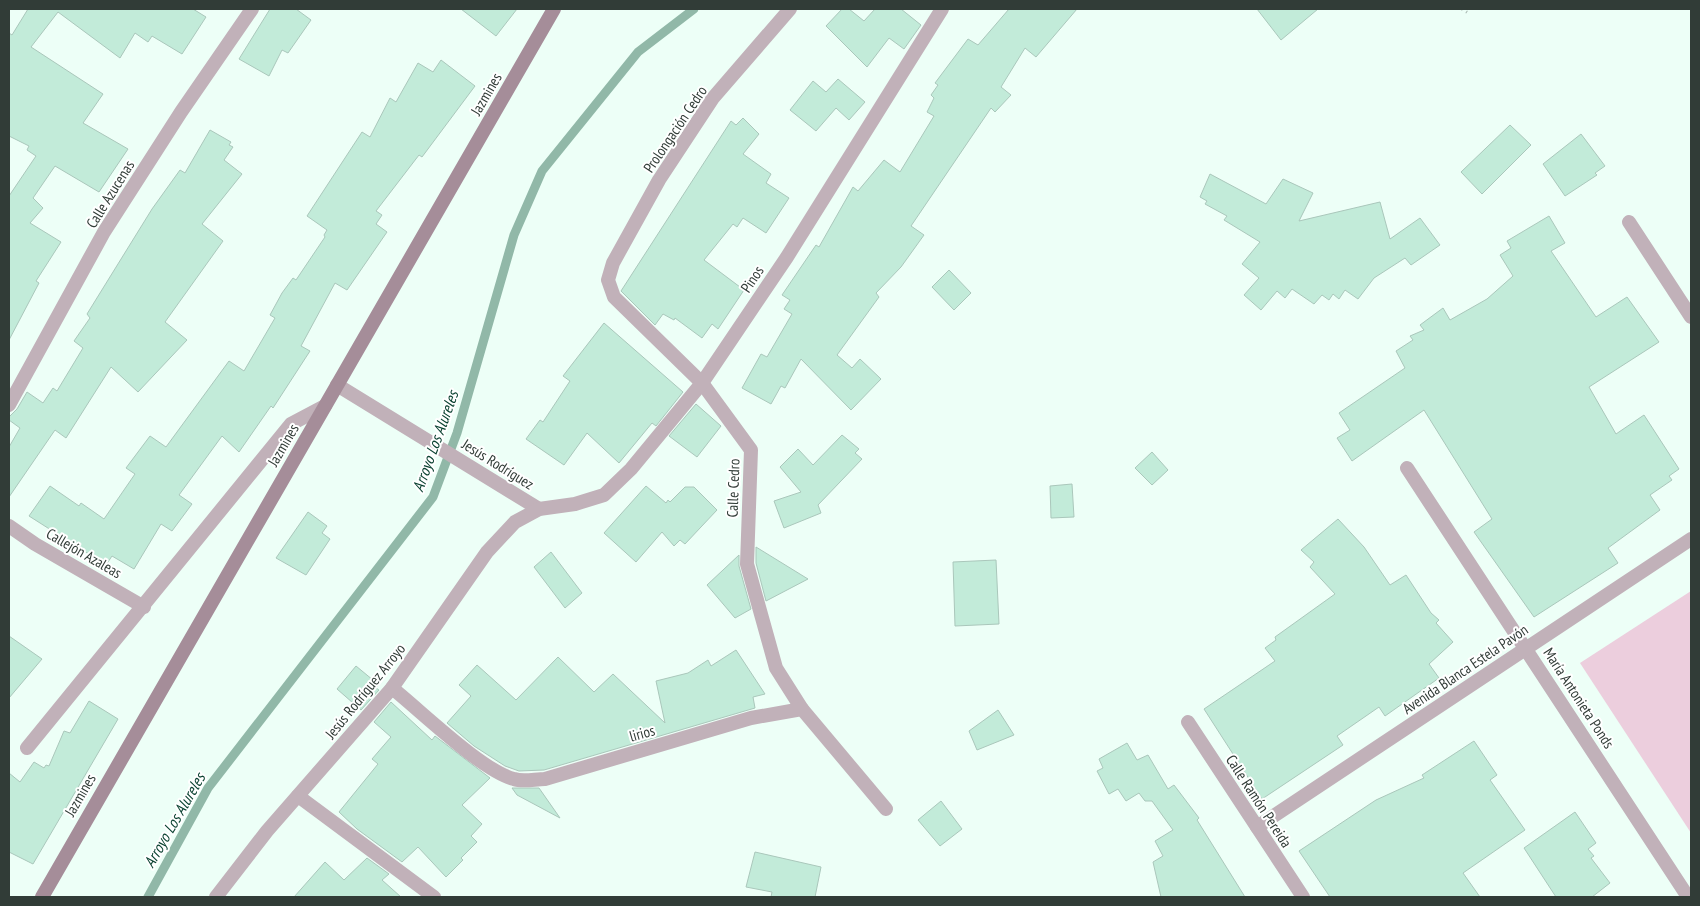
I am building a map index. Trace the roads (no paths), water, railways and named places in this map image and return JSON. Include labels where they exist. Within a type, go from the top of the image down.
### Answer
[{"type":"main road","name":"Jazmines","points":[[42,897],[554,9]]},
{"type":"street","name":"Calle Azucenas","points":[[9,405],[104,232],[181,112],[252,9]]},
{"type":"street","name":"Prolongación Cedro","points":[[608,280],[613,263],[659,180],[713,98],[790,9]]},
{"type":"street","name":"Pinos","points":[[539,509],[575,504],[604,495],[631,469],[702,383],[787,257],[942,9]]},
{"type":"street","points":[[1629,222],[1691,317]]},
{"type":"street","name":"Calle Cedro","points":[[608,280],[614,297],[702,383],[750,450],[747,564],[776,668],[802,709]]},
{"type":"street","name":"Jesús Rodríguez","points":[[337,385],[539,509]]},
{"type":"street","points":[[27,748],[144,607],[291,424],[325,406]]},
{"type":"street","name":"María Antonieta Ponds","points":[[1407,468],[1688,897]]},
{"type":"street","name":"Jesús Rodríguez Arroyo","points":[[216,897],[267,831],[392,688],[487,552],[515,522],[539,509]]},
{"type":"street","name":"Callejón Azaleas","points":[[9,526],[35,544],[144,607]]},
{"type":"street","name":"Avenida Blanca Estela Pavón","points":[[1257,827],[1691,539]]},
{"type":"street","name":"lirios","points":[[392,688],[482,762],[499,774],[517,780],[545,779],[751,718],[802,709]]},
{"type":"street","points":[[802,709],[886,809]]},
{"type":"street","name":"Calle Ramón Pereida","points":[[1188,722],[1303,897]]},
{"type":"street","points":[[298,796],[434,897]]},
{"type":"waterway","name":"Arroyo Los Alureles","points":[[148,897],[208,788],[433,497],[457,433],[514,235],[542,171],[638,52],[694,9]]}]
